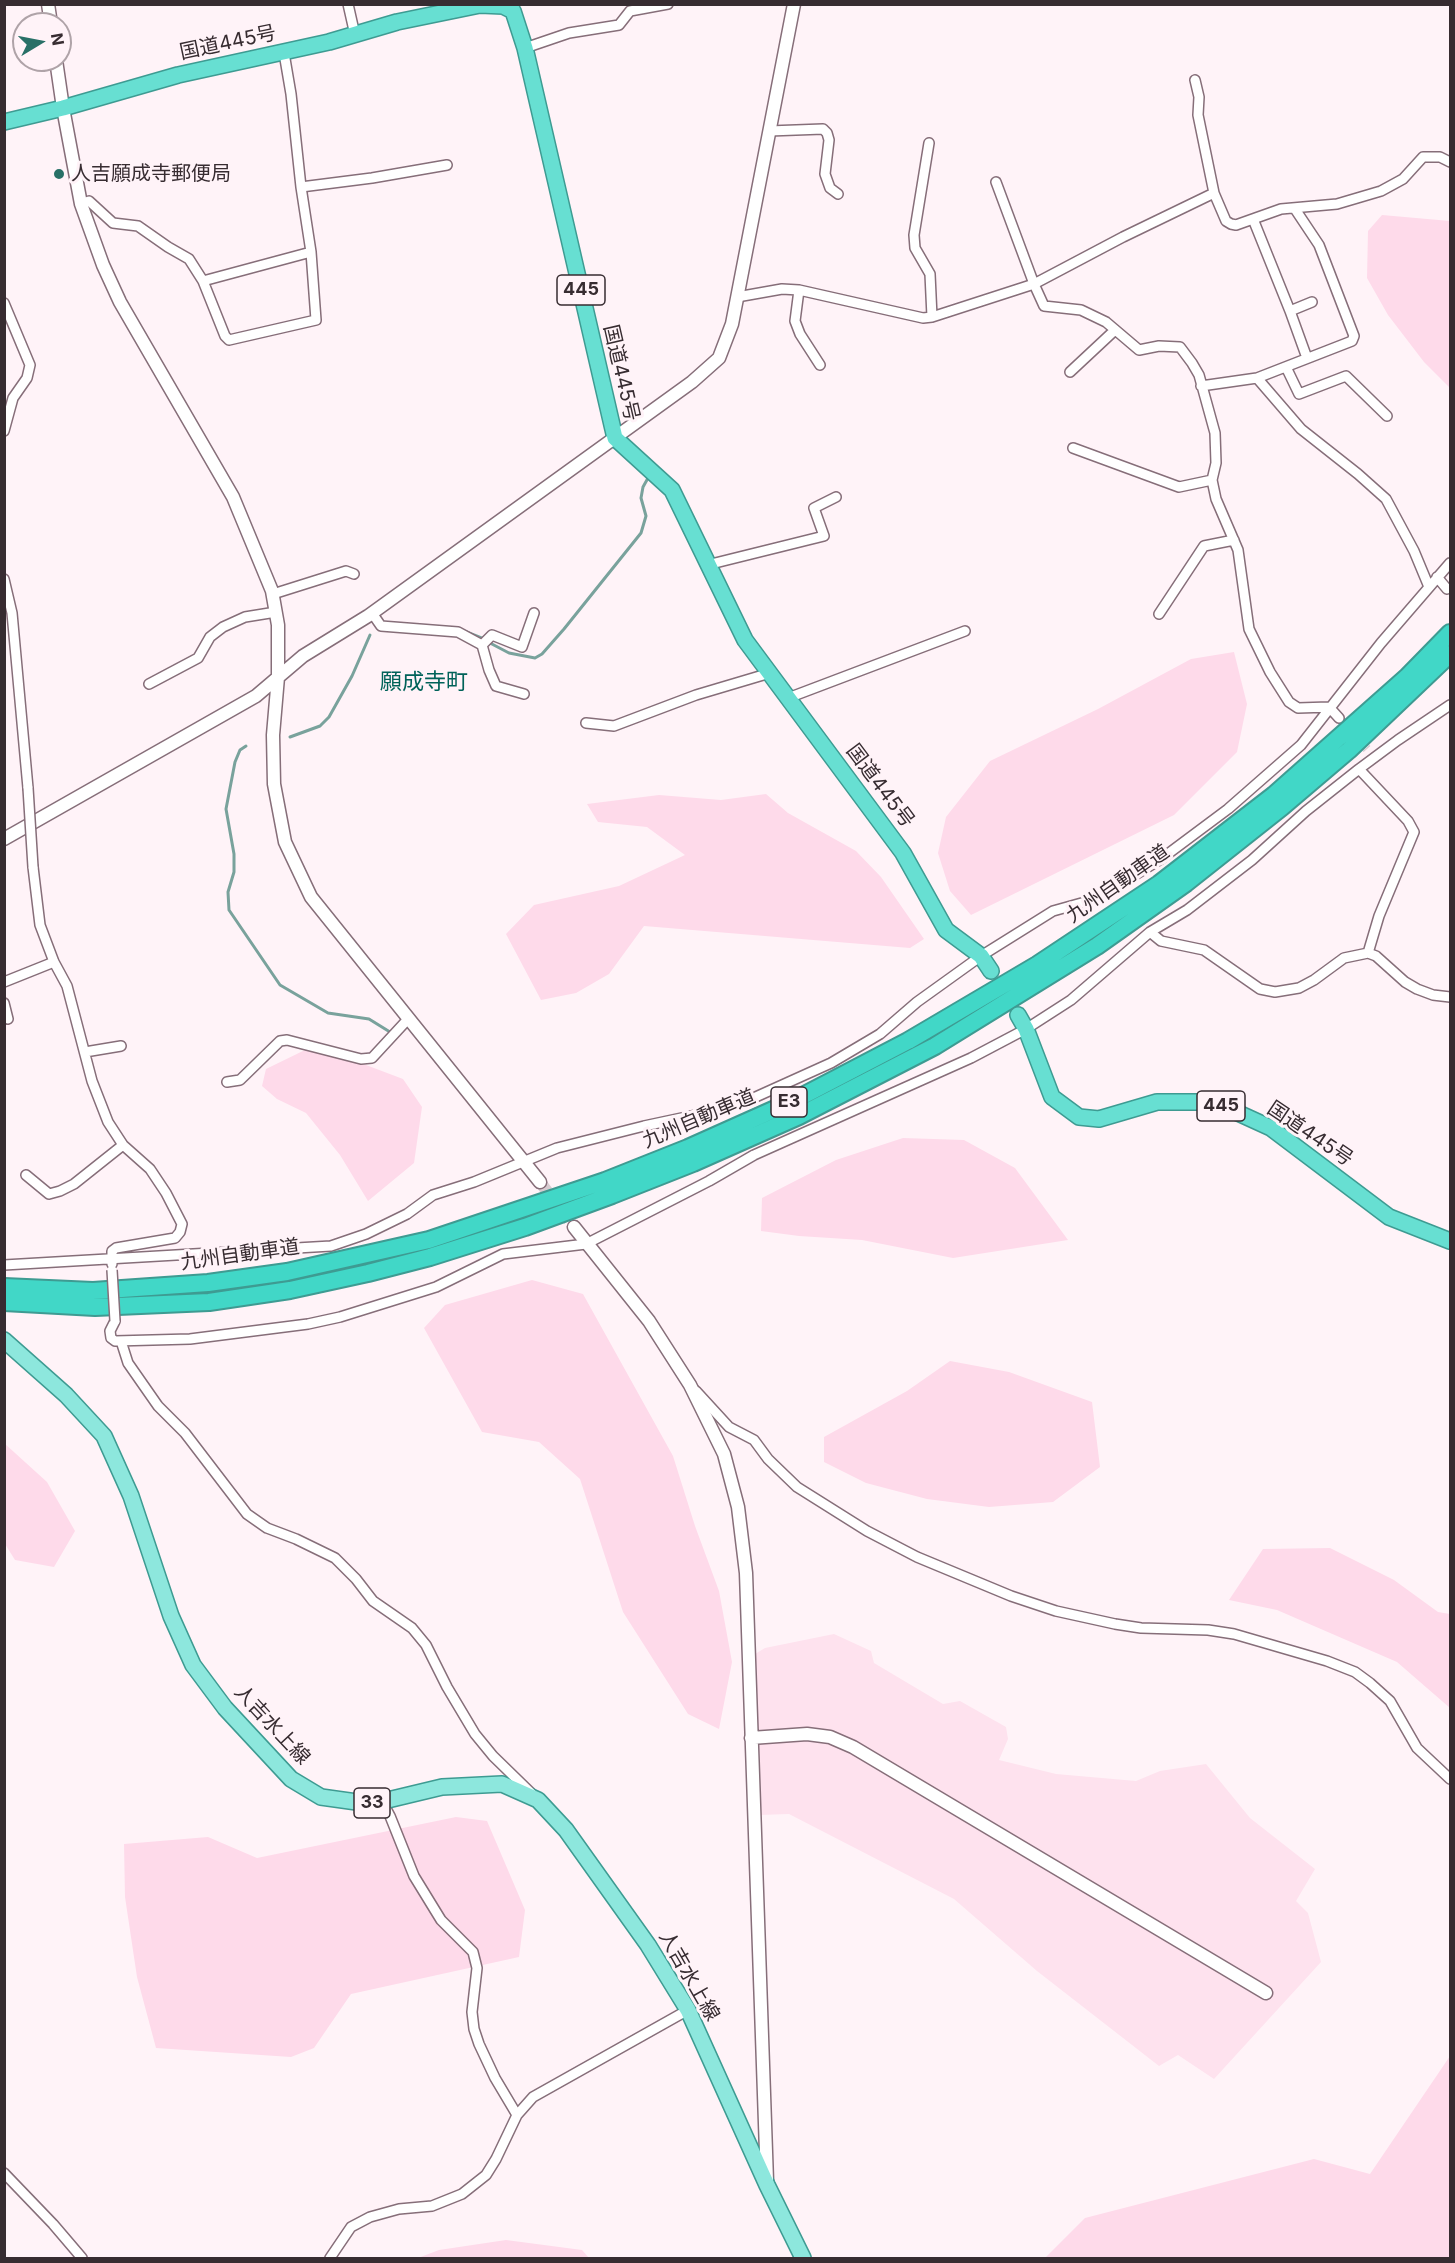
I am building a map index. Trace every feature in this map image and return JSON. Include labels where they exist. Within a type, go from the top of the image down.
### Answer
[{"type":"highway","name":"国道445号","points":[[4,122],[63,108],[178,75],[284,53],[398,22],[480,5],[514,8],[615,438],[672,490],[745,640],[903,853],[946,930],[981,956],[991,971]]},
{"type":"highway","name":"九州自動車道","points":[[4,1287],[93,1291],[208,1283],[287,1272],[429,1240],[605,1181],[698,1144],[790,1102],[908,1041],[1037,965],[1159,884],[1274,795],[1399,685],[1450,633]]},
{"type":"highway","name":"九州自動車道","points":[[4,1302],[95,1307],[209,1302],[290,1290],[368,1273],[430,1257],[558,1215],[693,1163],[788,1121],[935,1046],[1097,946],[1186,883],[1282,807],[1358,742],[1450,654]]},
{"type":"highway","name":"国道445号","points":[[1022,1022],[1052,1097],[1079,1117],[1099,1119],[1157,1102],[1214,1102],[1270,1128],[1389,1217],[1450,1241]]},
{"type":"main road","name":"人吉水上線","points":[[4,1340],[66,1395],[104,1436],[131,1496],[171,1616],[193,1665],[225,1708],[291,1779],[321,1797],[371,1804],[442,1787],[502,1784],[538,1800],[566,1830],[648,1945],[688,2010],[802,2259]]},
{"type":"street","points":[[348,4],[355,35]]},
{"type":"street","points":[[525,48],[569,33],[618,25],[630,11],[668,4]]},
{"type":"street","points":[[4,839],[256,696],[303,656],[372,613],[692,382],[719,358],[732,324],[794,4]]},
{"type":"street","points":[[81,204],[89,201],[113,223],[138,226],[189,259],[203,280],[225,336],[229,340],[316,320],[311,252],[284,53]]},
{"type":"street","points":[[58,72],[81,204],[103,265],[120,302],[233,497],[273,594],[279,625],[278,677],[273,735],[274,784],[285,842],[311,897],[540,1182]]},
{"type":"street","points":[[1195,80],[1199,97],[1198,115],[1214,193],[1227,221],[1231,224],[1236,225],[1281,209],[1337,204],[1382,191],[1403,179],[1423,157],[1440,157],[1450,162]]},
{"type":"street","points":[[769,131],[823,129],[827,132],[829,140],[825,174],[830,188],[838,194]]},
{"type":"street","points":[[929,143],[914,235],[915,248],[930,274],[932,316]]},
{"type":"street","points":[[301,187],[447,165]]},
{"type":"street","points":[[996,182],[1044,306],[1081,310],[1106,322],[1139,350],[1159,346],[1180,347],[1199,375],[1215,433],[1216,463],[1212,480],[1216,499],[1238,550],[1249,629],[1270,672],[1289,702],[1298,708],[1329,707],[1339,718]]},
{"type":"street","points":[[737,297],[782,289],[800,290],[923,318],[1034,284],[1214,193]]},
{"type":"street","points":[[1201,386],[1257,378],[1352,341],[1354,331],[1319,245],[1295,209]]},
{"type":"street","points":[[1253,219],[1307,358]]},
{"type":"street","points":[[203,280],[311,252]]},
{"type":"street","points":[[800,290],[795,321],[800,334],[820,365]]},
{"type":"street","points":[[1290,311],[1312,302]]},
{"type":"street","points":[[4,303],[30,365],[27,378],[13,398],[4,431]]},
{"type":"street","points":[[1070,372],[1115,330]]},
{"type":"street","points":[[1286,367],[1299,394],[1346,376],[1387,416]]},
{"type":"street","points":[[1257,378],[1301,429],[1386,499],[1414,551],[1429,587]]},
{"type":"street","points":[[1073,448],[1179,488],[1212,480]]},
{"type":"street","points":[[707,565],[824,536],[814,507],[836,497]]},
{"type":"street","points":[[1159,614],[1204,546],[1234,540]]},
{"type":"street","points":[[4,1265],[112,1265],[331,1246],[366,1234],[407,1214],[433,1195],[474,1182],[557,1148],[719,1110],[749,1100],[831,1063],[880,1034],[916,1002],[981,956],[1053,911],[1096,899],[1161,859],[1228,809],[1301,746],[1329,707],[1450,562]]},
{"type":"street","points":[[273,594],[346,571],[354,574]]},
{"type":"street","points":[[1437,577],[1447,589]]},
{"type":"street","points":[[4,579],[12,613],[40,925],[54,962],[67,986],[92,1082],[108,1122],[123,1145],[150,1169],[176,1212],[182,1228],[178,1236],[174,1238],[116,1248],[112,1251],[115,1321],[110,1331],[113,1341],[189,1339],[308,1324],[340,1317],[436,1287],[503,1254],[586,1244],[709,1181],[754,1155],[971,1058],[1022,1022],[1071,1000],[1150,932],[1187,910],[1252,860],[1306,811],[1359,769],[1450,705]]},
{"type":"street","points":[[149,684],[198,658],[210,638],[223,627],[245,617],[276,612]]},
{"type":"street","points":[[372,613],[381,626],[458,632],[482,645],[496,686],[524,694]]},
{"type":"street","points":[[482,645],[492,635],[522,647],[534,613]]},
{"type":"street","points":[[788,698],[965,631]]},
{"type":"street","points":[[586,723],[614,726],[696,695],[770,673]]},
{"type":"street","points":[[1367,749],[1374,758]]},
{"type":"street","points":[[1359,769],[1408,821],[1414,832],[1379,916],[1368,953]]},
{"type":"street","points":[[1150,932],[1161,941],[1204,950],[1260,989],[1275,992],[1299,988],[1344,958],[1368,953],[1376,956],[1405,982],[1418,989],[1433,995],[1450,997]]},
{"type":"street","points":[[4,982],[54,962]]},
{"type":"street","points":[[4,1003],[8,1018]]},
{"type":"street","points":[[227,1082],[240,1080],[280,1041],[287,1040],[362,1059],[372,1058],[409,1018]]},
{"type":"street","points":[[85,1052],[121,1046]]},
{"type":"street","points":[[26,1175],[49,1194],[60,1191],[74,1184],[123,1145]]},
{"type":"street","points":[[574,1227],[649,1321],[690,1385],[724,1454],[738,1507],[746,1573],[767,2185]]},
{"type":"street","points":[[121,1341],[128,1364],[158,1406],[185,1432],[248,1514],[267,1528],[335,1558],[357,1579],[374,1601],[412,1628],[426,1646],[475,1734],[493,1756],[538,1800]]},
{"type":"street","points":[[690,1385],[729,1427],[754,1440],[768,1459],[797,1487],[867,1531],[917,1557],[1011,1596],[1056,1611],[1141,1628],[1208,1630],[1234,1634],[1327,1660],[1355,1672],[1390,1701],[1417,1748],[1450,1779]]},
{"type":"street","points":[[751,1738],[807,1734],[830,1737],[853,1748],[1266,1993]]},
{"type":"street","points":[[382,1801],[414,1876],[441,1920],[472,1952],[477,1968],[472,2012],[478,2044],[517,2115]]},
{"type":"street","points":[[330,2259],[351,2227],[370,2217],[411,2207],[432,2206],[462,2194],[486,2175],[517,2115],[533,2097],[688,2010]]},
{"type":"street","points":[[4,2173],[53,2224],[82,2259]]},
{"type":"shaded area","points":[[1382,215],[1450,221],[1450,388],[1424,362],[1388,315],[1367,278],[1368,231]]},
{"type":"shaded area","points":[[1234,652],[1247,704],[1237,752],[1174,815],[971,915],[950,891],[938,853],[946,817],[990,761],[1098,709],[1191,659]]},
{"type":"shaded area","points":[[766,794],[788,813],[856,851],[881,877],[924,939],[910,948],[644,926],[609,974],[576,993],[541,1000],[506,934],[534,905],[619,886],[685,855],[647,827],[598,822],[587,804],[659,795],[721,800]]},
{"type":"shaded area","points":[[307,1049],[366,1065],[403,1079],[422,1107],[414,1163],[368,1201],[340,1155],[306,1113],[277,1099],[262,1086],[266,1069]]},
{"type":"shaded area","points":[[903,1138],[964,1140],[1015,1168],[1068,1240],[953,1258],[862,1240],[761,1231],[762,1198],[836,1160]]},
{"type":"shaded area","points":[[532,1280],[583,1294],[673,1456],[719,1591],[732,1662],[719,1729],[688,1714],[623,1612],[580,1479],[539,1442],[482,1432],[424,1328],[445,1305]]},
{"type":"shaded area","points":[[950,1361],[1009,1372],[1092,1402],[1100,1467],[1053,1502],[989,1507],[927,1499],[866,1483],[824,1462],[824,1437],[907,1391]]},
{"type":"shaded area","points":[[4,1443],[47,1482],[75,1531],[54,1567],[15,1560],[5,1544]]},
{"type":"shaded area","points":[[1330,1548],[1394,1580],[1438,1612],[1450,1614],[1450,1708],[1397,1662],[1277,1610],[1229,1600],[1263,1549]]},
{"type":"shaded area","points":[[834,1634],[871,1651],[874,1663],[943,1704],[960,1701],[1006,1727],[1008,1739],[999,1760],[1056,1774],[1136,1781],[1160,1771],[1206,1764],[1250,1818],[1315,1869],[1296,1901],[1308,1913],[1321,1962],[1214,2079],[1178,2055],[1159,2066],[1037,1971],[954,1899],[789,1814],[759,1815],[755,1654],[765,1648]]},
{"type":"shaded area","points":[[456,1817],[487,1821],[525,1910],[519,1957],[351,1994],[314,2048],[291,2057],[156,2048],[137,1977],[125,1897],[124,1844],[208,1837],[257,1858]]},
{"type":"shaded area","points":[[1450,2056],[1450,2258],[1045,2258],[1085,2218],[1314,2159],[1370,2174]]},
{"type":"shaded area","points":[[506,2240],[582,2250],[589,2258],[418,2258],[439,2250]]},
{"type":"waterway","points":[[490,643],[509,653],[535,658],[542,654],[641,533],[646,516],[641,498],[648,478]]},
{"type":"waterway","points":[[464,631],[484,639]]},
{"type":"waterway","points":[[290,737],[320,726],[329,717],[352,676],[370,635]]},
{"type":"waterway","points":[[246,746],[240,750],[235,762],[226,809],[234,854],[234,872],[228,892],[229,910],[280,985],[328,1013],[369,1019],[390,1032]]},
{"type":"tunnel","points":[[1339,718],[1367,749]]},
{"type":"tunnel","points":[[540,1182],[574,1227]]},
{"type":"place","name":"人吉願成寺郵便局","points":[[59,174]]},
{"type":"district","name":"願成寺町","points":[[424,682]]}]
